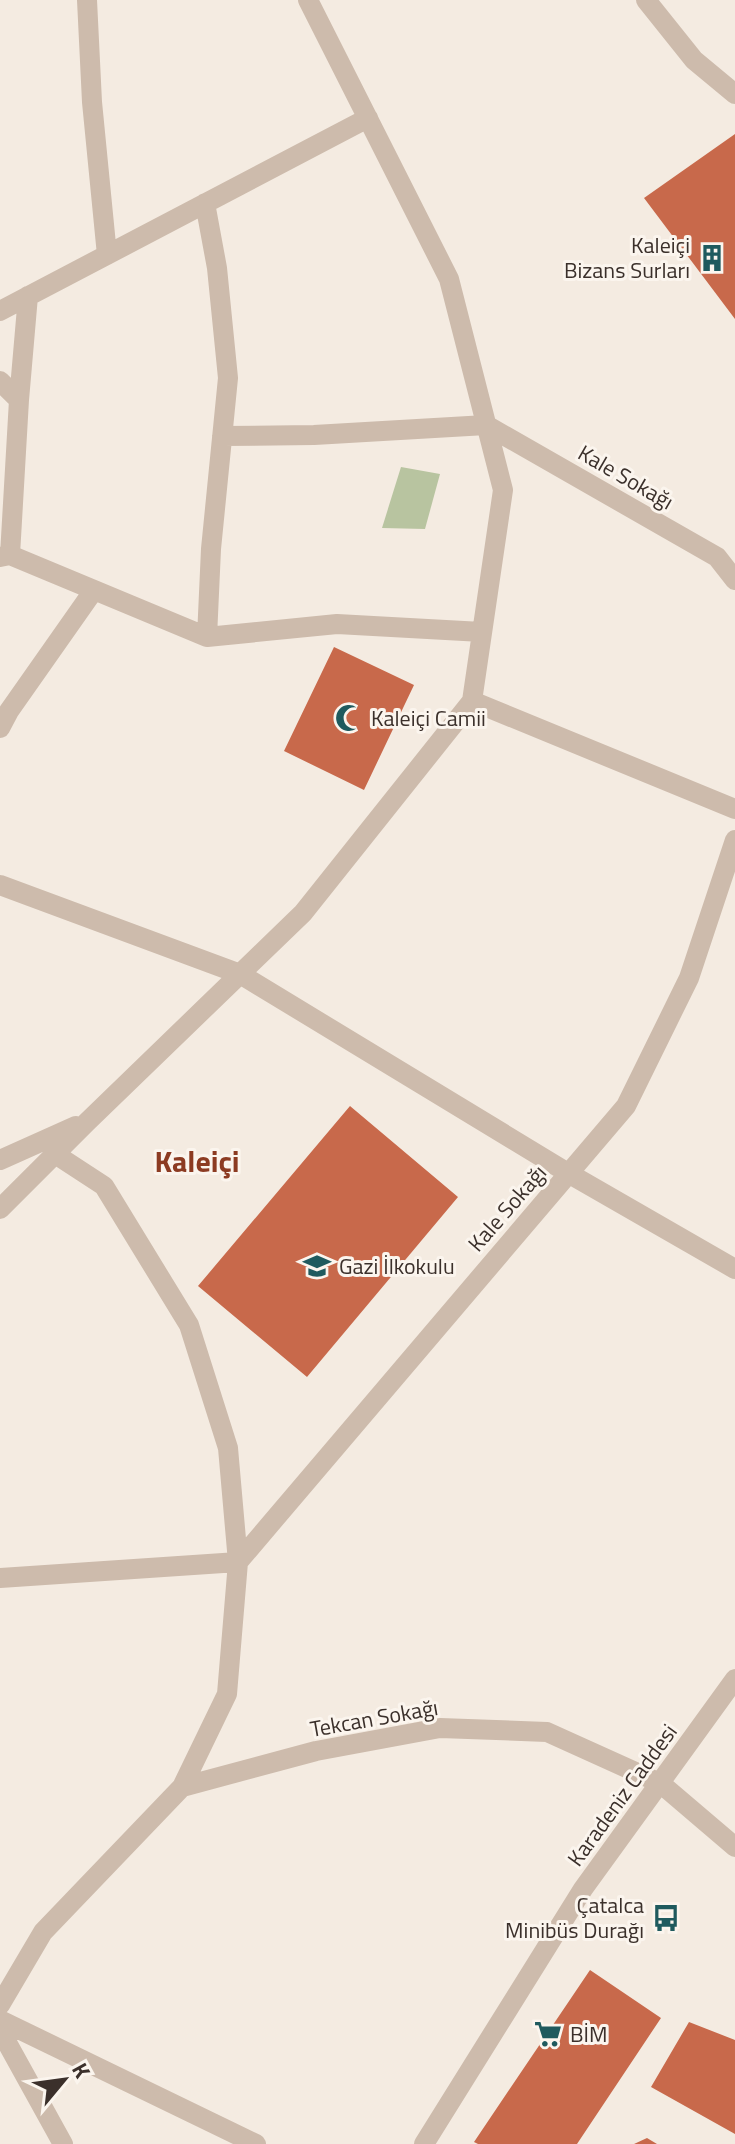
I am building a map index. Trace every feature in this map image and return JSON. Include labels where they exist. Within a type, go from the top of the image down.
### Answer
[{"type":"street","points":[[87,0],[92,102],[107,255]]},
{"type":"street","points":[[0,1209],[303,913],[472,701],[503,490],[449,279],[308,0]]},
{"type":"street","points":[[646,0],[694,60],[735,94]]},
{"type":"street","points":[[0,311],[368,118]]},
{"type":"street","points":[[205,203],[217,268],[228,378],[211,549],[207,637]]},
{"type":"street","points":[[28,296],[5,556],[207,637],[337,624],[482,632]]},
{"type":"street","points":[[0,381],[19,400]]},
{"type":"street","points":[[222,436],[314,435],[486,425]]},
{"type":"street","name":"Kale Sokağı","points":[[486,425],[717,557],[735,580]]},
{"type":"street","points":[[0,728],[94,590]]},
{"type":"street","points":[[472,701],[735,809]]},
{"type":"street","name":"Kale Sokağı","points":[[238,1562],[626,1106],[689,978],[735,840]]},
{"type":"street","points":[[0,885],[240,974],[568,1173],[735,1269]]},
{"type":"street","points":[[0,1160],[87,1122]]},
{"type":"street","points":[[0,1140],[19,1152]]},
{"type":"street","points":[[0,2005],[43,1932],[182,1787],[227,1694],[238,1562],[228,1448],[189,1325],[104,1186],[55,1154]]},
{"type":"street","points":[[0,1578],[238,1562]]},
{"type":"street","name":"Karadeniz Caddesi","points":[[424,2144],[583,1889],[735,1679]]},
{"type":"street","name":"Tekcan Sokağı","points":[[182,1787],[316,1751],[440,1728],[547,1732],[660,1783],[735,1847]]},
{"type":"street","points":[[0,2020],[256,2144]]},
{"type":"street","points":[[0,2030],[63,2144]]},
{"type":"green space","points":[[401,467],[440,474],[425,529],[382,528]]},
{"type":"building","name":"Kaleiçi Bizans Surları","points":[[735,134],[735,319],[644,198]]},
{"type":"building","name":"Kaleiçi Camii","points":[[334,647],[414,685],[364,790],[284,751]]},
{"type":"building","points":[[350,1106],[458,1197],[307,1377],[198,1286]]},
{"type":"building","points":[[590,1970],[661,2018],[577,2144],[474,2142]]},
{"type":"building","points":[[689,2022],[735,2040],[735,2134],[651,2087]]},
{"type":"building","points":[[647,2138],[657,2144],[634,2144]]},
{"type":"place","name":"Kaleiçi Bizans Surları","points":[[712,258]]},
{"type":"place","name":"Kaleiçi Camii","points":[[349,718]]},
{"type":"place","name":"Gazi İlkokulu","points":[[317,1266]]},
{"type":"place","name":"Çatalca Minibüs Durağı","points":[[666,1918]]},
{"type":"place","name":"BİM","points":[[548,2034]]},
{"type":"district","name":"Kaleiçi","points":[[197,1162]]}]
